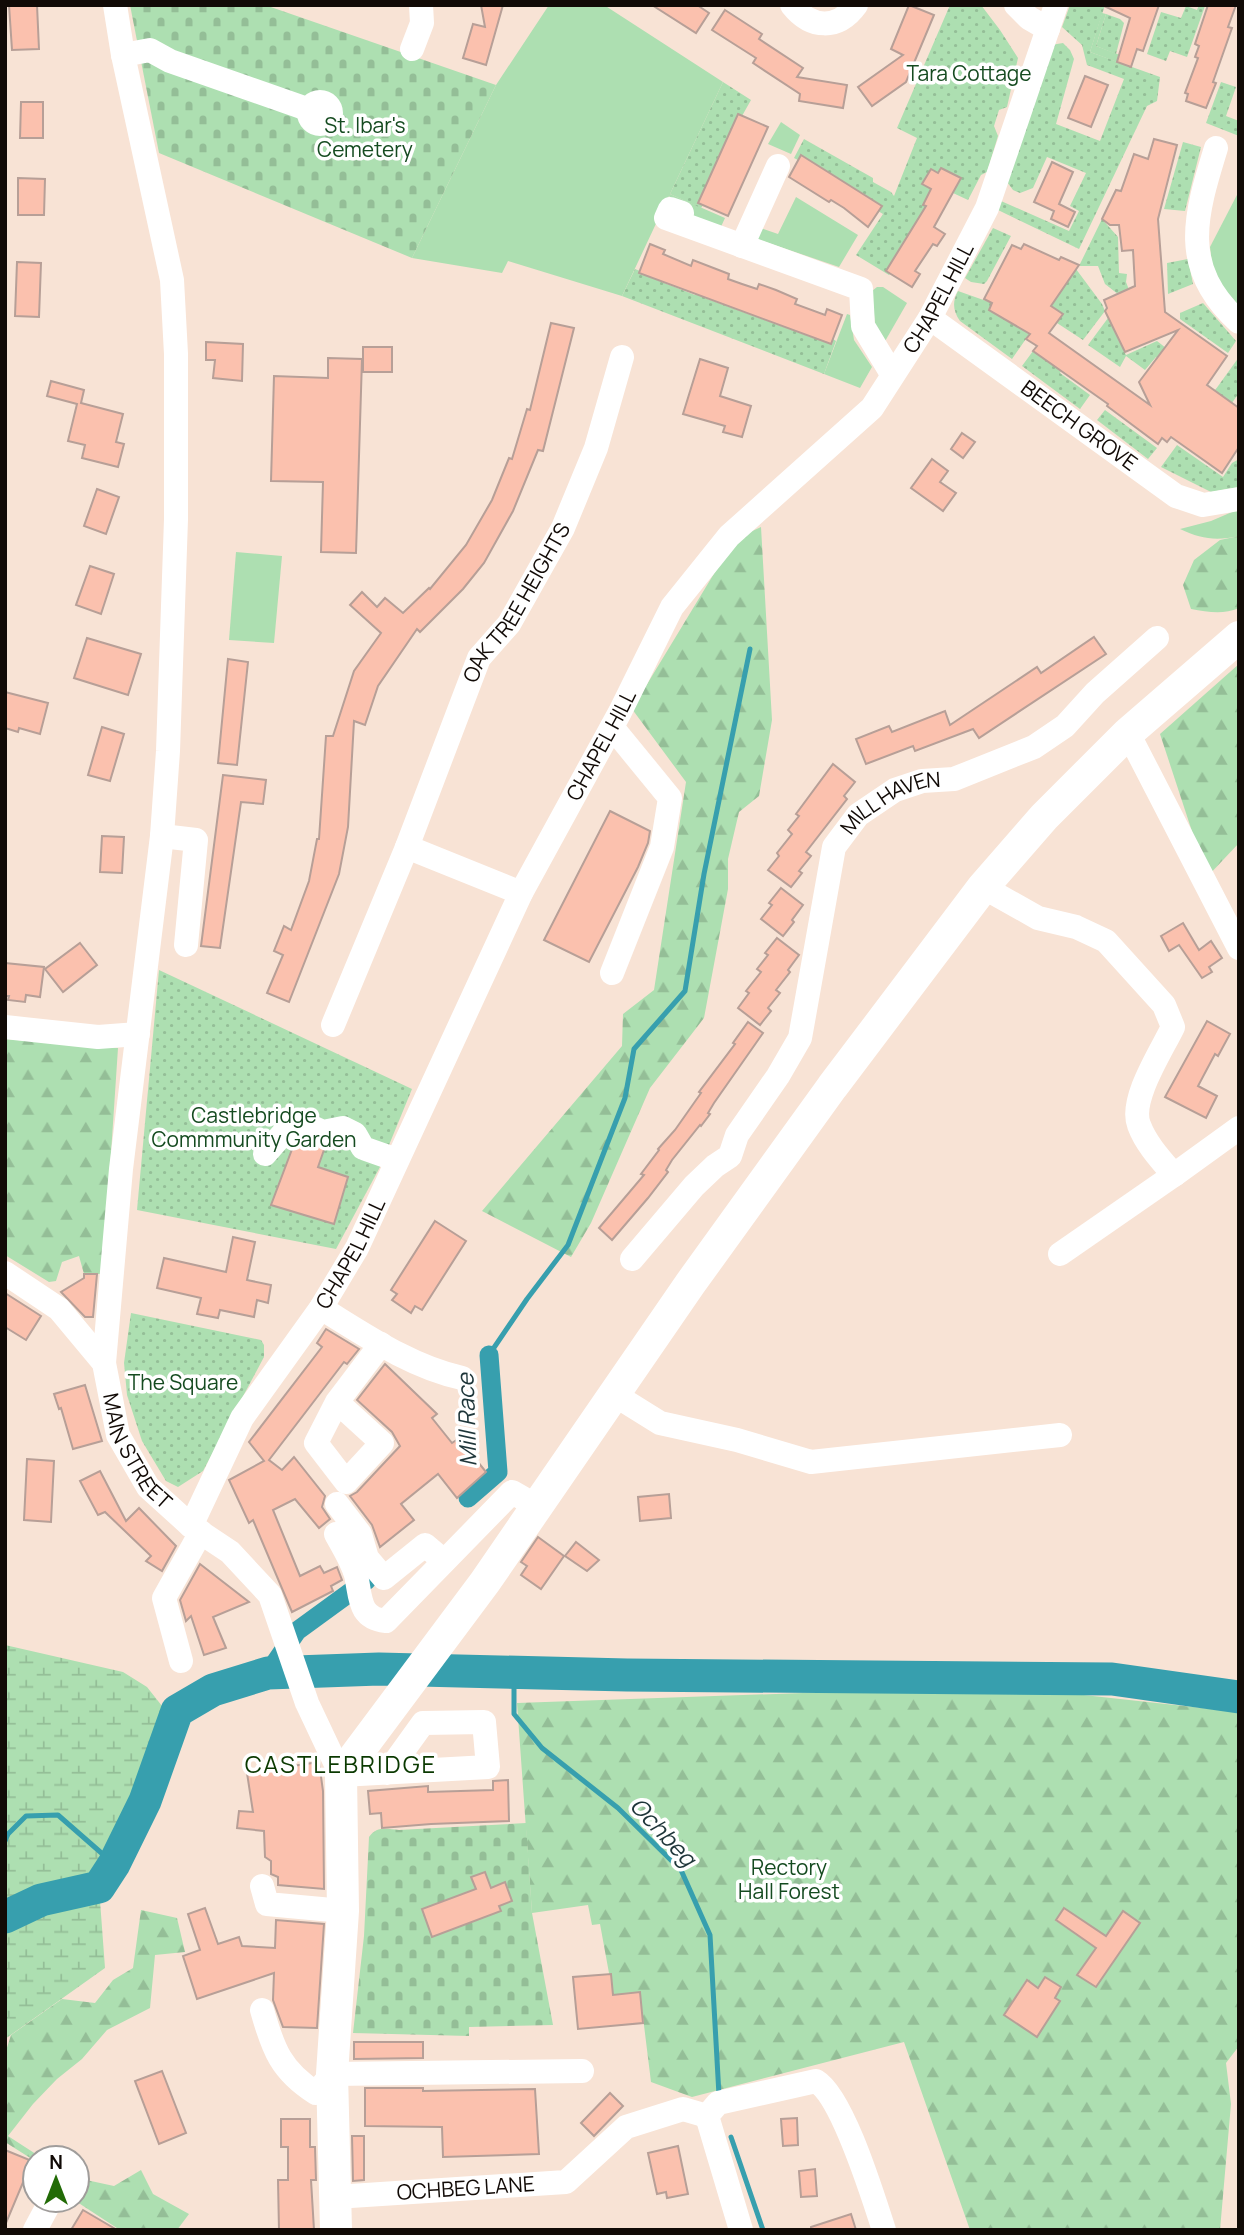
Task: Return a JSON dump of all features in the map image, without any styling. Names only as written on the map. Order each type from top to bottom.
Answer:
[{"type":"main road","points":[[336,2230],[332,2074],[343,1911],[341,1775],[435,1651],[538,1507],[690,1284],[832,1087],[984,887],[1044,817],[1128,733],[1239,637]]},
{"type":"street","points":[[104,1363],[121,1169],[162,836],[168,751],[176,519],[176,354],[172,280],[123,55],[115,5]]},
{"type":"street","points":[[412,49],[422,23],[421,5]]},
{"type":"street","points":[[792,5],[805,19],[817,23],[834,23],[845,18],[856,5]]},
{"type":"street","points":[[1016,5],[1048,29]]},
{"type":"street","name":"CHAPEL HILL","points":[[181,1661],[164,1598],[242,1418],[321,1308],[357,1248],[522,893],[612,727],[672,607],[729,536],[872,408],[930,318],[986,208],[1056,5]]},
{"type":"street","points":[[123,55],[150,50],[170,61],[310,110]]},
{"type":"street","points":[[1216,148],[1199,206],[1198,249],[1201,268],[1213,293],[1220,304],[1239,322]]},
{"type":"street","points":[[742,246],[778,166]]},
{"type":"street","points":[[679,222],[861,289],[863,326],[892,374]]},
{"type":"street","name":"BEECH GROVE","points":[[930,318],[1176,496],[1203,505],[1239,499]]},
{"type":"street","name":"OAK TREE HEIGHTS","points":[[333,1025],[407,847],[479,658],[509,624],[564,528],[596,448],[622,357]]},
{"type":"street","name":"MILL HAVEN","points":[[632,1259],[694,1185],[730,1156],[737,1135],[778,1076],[800,1038],[834,847],[858,815],[895,790],[922,781],[954,779],[1034,747],[1065,726],[1095,693],[1157,638]]},
{"type":"street","points":[[612,727],[670,798],[662,847],[612,973]]},
{"type":"street","points":[[1128,733],[1239,948]]},
{"type":"street","points":[[162,836],[196,840],[186,945]]},
{"type":"street","points":[[407,847],[522,893]]},
{"type":"street","points":[[984,887],[1038,918],[1076,927],[1106,940],[1164,1005],[1173,1027],[1137,1106],[1138,1123],[1151,1147],[1174,1175]]},
{"type":"street","points":[[5,1027],[98,1037],[138,1034]]},
{"type":"street","points":[[265,1154],[287,1129],[305,1124],[323,1132],[343,1128],[355,1134],[363,1148],[397,1160]]},
{"type":"street","points":[[1060,1254],[1239,1128]]},
{"type":"street","points":[[730,1156],[763,1185]]},
{"type":"street","name":"MAIN STREET","points":[[5,1273],[59,1309],[104,1363],[118,1435],[148,1487],[196,1529],[230,1552],[270,1595],[307,1703],[341,1775]]},
{"type":"street","points":[[321,1308],[381,1344],[438,1373],[462,1378]]},
{"type":"street","points":[[337,1402],[381,1344]]},
{"type":"street","points":[[615,1395],[660,1423],[737,1440],[811,1462],[1060,1435]]},
{"type":"street","points":[[336,1535],[357,1582],[366,1612],[373,1619],[386,1621],[512,1492],[538,1507]]},
{"type":"street","points":[[337,1504],[360,1535],[367,1558],[384,1578],[425,1545],[444,1562]]},
{"type":"street","points":[[341,1775],[387,1773]]},
{"type":"street","points":[[262,1886],[267,1904],[343,1911]]},
{"type":"street","points":[[262,2010],[273,2048],[297,2081],[316,2093],[332,2074],[582,2071]]},
{"type":"street","points":[[741,2230],[707,2116],[718,2103],[816,2081],[825,2086],[854,2146],[884,2230]]},
{"type":"street","name":"OCHBEG LANE","points":[[335,2197],[566,2182],[626,2127],[683,2109],[707,2116]]},
{"type":"street","points":[[35,2230],[44,2214]]},
{"type":"green space","name":"St. Ibar's Cemetery","points":[[130,5],[265,5],[496,85],[412,258],[159,153]]},
{"type":"green space","points":[[549,5],[604,5],[723,82],[670,194],[725,218],[719,231],[687,219],[669,196],[622,296],[508,261],[502,273],[412,258],[496,85]]},
{"type":"green space","name":"Tara Cottage","points":[[950,5],[981,5],[1018,58],[1007,107],[999,110],[994,126],[998,136],[987,172],[981,175],[968,200],[953,193],[961,178],[942,168],[938,173],[931,170],[923,184],[931,189],[923,204],[930,208],[886,270],[889,275],[856,255],[883,214],[878,211],[881,205],[801,155],[798,160],[794,158],[804,139],[873,178],[873,182],[894,196],[917,138],[897,128]]},
{"type":"green space","points":[[1070,5],[1105,5],[1090,52],[1160,77],[1157,101],[1147,106],[1079,249],[998,210],[1001,201],[1069,231],[1079,211],[1070,206],[1086,173],[1047,157],[1033,188],[1020,193],[1013,190],[1007,182],[1051,45],[1063,43],[1074,59],[1056,124],[1100,141],[1124,79],[1087,65],[1082,45],[1062,27]]},
{"type":"green space","points":[[1199,5],[1205,6],[1187,57],[1170,51],[1166,61],[1147,54],[1161,12],[1181,18],[1186,6],[1197,10]]},
{"type":"green space","points":[[1102,13],[1106,14],[1096,46],[1120,55],[1117,62],[1090,52]]},
{"type":"green space","points":[[1106,14],[1124,23],[1116,54],[1096,46]]},
{"type":"green space","points":[[723,82],[751,100],[742,116],[738,115],[698,202],[703,205],[701,208],[670,194]]},
{"type":"green space","points":[[1221,82],[1236,87],[1226,116],[1239,121],[1239,136],[1206,123]]},
{"type":"green space","points":[[781,122],[800,135],[791,154],[768,144]]},
{"type":"green space","points":[[1183,142],[1201,147],[1185,211],[1164,209]]},
{"type":"green space","points":[[1239,191],[1239,310],[1231,304],[1212,265],[1210,247]]},
{"type":"green space","points":[[796,197],[858,235],[839,267],[757,239],[758,227],[778,234]]},
{"type":"green space","points":[[1102,219],[1118,237],[1119,273],[1127,274],[1126,282],[1131,295],[1123,298],[1105,284],[1098,266],[1079,266]]},
{"type":"green space","points":[[993,228],[1011,236],[987,281],[984,284],[971,282],[965,278]]},
{"type":"green space","points":[[1188,259],[1193,284],[1168,294],[1167,263]]},
{"type":"green space","points":[[635,269],[695,295],[697,291],[705,298],[830,344],[833,339],[836,341],[824,374],[622,296]]},
{"type":"green space","points":[[1076,269],[1105,311],[1083,340],[1057,323],[1063,314],[1051,306]]},
{"type":"green space","points":[[883,287],[907,303],[884,343],[876,337],[872,291]]},
{"type":"green space","points":[[958,291],[992,303],[989,310],[1030,333],[1012,359],[960,321],[954,306]]},
{"type":"green space","points":[[1203,303],[1236,341],[1228,353],[1180,319],[1180,313]]},
{"type":"green space","points":[[847,314],[850,315],[854,340],[872,367],[860,388],[824,374]]},
{"type":"green space","points":[[1108,318],[1126,355],[1157,341],[1171,352],[1163,362],[1156,357],[1145,370],[1126,356],[1120,367],[1088,345]]},
{"type":"green space","points":[[1033,351],[1090,395],[1080,409],[1022,366]]},
{"type":"green space","points":[[1239,357],[1239,393],[1219,421],[1208,400]]},
{"type":"green space","points":[[1105,410],[1157,448],[1148,459],[1097,420]]},
{"type":"green space","points":[[1177,445],[1223,477],[1232,463],[1239,459],[1239,487],[1211,492],[1161,467]]},
{"type":"green space","points":[[1239,509],[1239,536],[1209,538],[1180,529],[1211,521]]},
{"type":"green space","points":[[761,527],[772,720],[759,796],[739,812],[728,859],[728,889],[704,1018],[650,1088],[591,1223],[571,1257],[482,1211],[622,1046],[623,1014],[654,990],[686,782],[632,709],[735,539]]},
{"type":"green space","points":[[1239,536],[1239,608],[1221,612],[1191,609],[1183,585],[1194,560],[1220,540]]},
{"type":"green space","points":[[236,552],[282,556],[274,643],[229,640]]},
{"type":"green space","points":[[1239,664],[1239,843],[1207,877],[1160,734]]},
{"type":"green space","name":"Castlebridge Commmunity Garden","points":[[159,970],[412,1089],[380,1167],[336,1249],[137,1210]]},
{"type":"green space","points":[[5,1039],[118,1048],[103,1274],[84,1274],[79,1256],[62,1262],[56,1281],[49,1282],[5,1255]]},
{"type":"green space","name":"The Square","points":[[131,1313],[261,1340],[264,1345],[264,1357],[203,1471],[178,1487],[166,1481],[142,1441],[127,1395],[124,1363]]},
{"type":"green space","points":[[5,1645],[123,1672],[147,1687],[162,1706],[177,1711],[114,1864],[99,1887],[105,1968],[5,2039]]},
{"type":"green space","name":"Rectory Hall Forest","points":[[1047,1691],[1239,1712],[1239,2046],[1226,2063],[1231,2104],[1220,2230],[970,2230],[904,2042],[692,2097],[651,2082],[640,1993],[613,1995],[600,1924],[592,1925],[588,1905],[532,1913],[517,1703],[803,1693]],"holes":[[[1064,1909],[1106,1936],[1123,1912],[1140,1923],[1096,1987],[1078,1975],[1096,1948],[1056,1921]],[[1045,1977],[1061,1987],[1055,1998],[1060,2002],[1037,2036],[1004,2015],[1026,1980],[1038,1987]]]},
{"type":"green space","points":[[526,1823],[532,1913],[553,2025],[469,2027],[469,2036],[353,2033],[364,1936],[369,1837],[382,1829]]},
{"type":"green space","points":[[141,1910],[177,1918],[185,1952],[155,1955],[150,2008],[107,2030],[82,2059],[57,2079],[33,2104],[8,2136],[21,2144],[21,2152],[5,2142],[5,2054],[11,2035],[62,1999],[95,2003],[113,1980],[133,1968]]},
{"type":"green space","points":[[141,2170],[153,2194],[189,2214],[177,2230],[120,2230],[91,2211],[91,2181],[114,2186]]},
{"type":"building","points":[[9,5],[37,5],[39,49],[12,50]]},
{"type":"building","points":[[481,5],[503,5],[486,65],[463,58],[473,24],[485,27]]},
{"type":"building","points":[[652,5],[697,5],[709,13],[696,33]]},
{"type":"building","points":[[909,5],[934,15],[906,82],[872,106],[858,87],[903,55],[891,49]]},
{"type":"building","points":[[1102,5],[1159,5],[1143,51],[1137,49],[1131,67],[1117,62],[1130,18]]},
{"type":"building","points":[[1208,5],[1236,5],[1228,27],[1232,28],[1213,82],[1216,83],[1206,108],[1186,101],[1188,94],[1185,93],[1198,58],[1195,57],[1199,46],[1195,44]]},
{"type":"building","points":[[725,10],[762,34],[759,39],[803,68],[797,77],[847,85],[843,108],[799,101],[800,94],[753,63],[756,58],[712,30]]},
{"type":"building","points":[[1085,76],[1108,85],[1091,127],[1068,118]]},
{"type":"building","points":[[21,102],[43,102],[43,138],[20,138]]},
{"type":"building","points":[[738,114],[768,127],[728,216],[698,203]]},
{"type":"building","points":[[1154,139],[1177,145],[1158,219],[1165,312],[1227,356],[1207,385],[1239,408],[1239,447],[1222,473],[1171,437],[1167,442],[1162,438],[1158,444],[1107,406],[1108,404],[1033,351],[1037,346],[1026,339],[1030,334],[989,310],[992,303],[984,299],[1012,245],[1021,249],[1024,244],[1059,260],[1061,257],[1079,265],[1051,306],[1063,314],[1049,333],[1150,405],[1139,382],[1178,330],[1125,352],[1105,311],[1107,308],[1104,300],[1135,286],[1133,250],[1122,251],[1119,225],[1110,225],[1102,219],[1116,190],[1121,191],[1134,154],[1148,159]]},
{"type":"building","points":[[801,155],[882,206],[868,227],[844,208],[831,200],[829,202],[789,177]]},
{"type":"building","points":[[1052,162],[1073,172],[1059,204],[1075,212],[1068,227],[1051,219],[1054,211],[1034,202]]},
{"type":"building","points":[[941,168],[961,178],[934,227],[945,234],[937,246],[933,244],[915,271],[920,274],[912,287],[886,271],[926,206],[923,205],[931,189],[922,184],[931,169],[938,173]]},
{"type":"building","points":[[18,178],[45,179],[44,215],[18,215]]},
{"type":"building","points":[[650,244],[665,250],[663,254],[691,266],[693,260],[729,274],[728,279],[757,289],[759,284],[797,299],[795,304],[825,315],[827,309],[842,315],[831,344],[639,273]]},
{"type":"building","points":[[17,262],[41,263],[39,317],[15,316]]},
{"type":"building","points":[[551,323],[574,328],[543,451],[538,450],[513,511],[484,563],[463,589],[420,632],[417,629],[378,686],[365,725],[354,721],[348,827],[339,874],[289,1002],[267,993],[283,955],[274,951],[284,926],[291,930],[309,881],[319,839],[326,736],[333,736],[354,671],[381,633],[350,605],[362,592],[377,607],[385,598],[403,613],[430,589],[466,545],[492,500],[509,458],[512,459],[527,409],[530,410]]},
{"type":"building","points":[[206,342],[243,344],[242,381],[213,378],[215,360],[206,360]]},
{"type":"building","points":[[363,347],[392,347],[392,372],[363,372]]},
{"type":"building","points":[[328,358],[362,359],[356,553],[321,552],[323,482],[271,481],[274,376],[328,378]]},
{"type":"building","points":[[700,359],[728,368],[720,396],[751,406],[742,437],[723,432],[725,426],[683,414]]},
{"type":"building","points":[[51,381],[84,390],[81,403],[123,414],[116,442],[124,444],[118,467],[82,458],[85,445],[68,441],[77,404],[47,396]]},
{"type":"building","points":[[962,433],[975,442],[963,458],[951,449]]},
{"type":"building","points":[[932,459],[948,471],[940,482],[956,493],[943,511],[911,488]]},
{"type":"building","points":[[97,489],[119,497],[106,534],[84,526]]},
{"type":"building","points":[[90,566],[114,574],[101,614],[76,605]]},
{"type":"building","points":[[1094,637],[1106,654],[979,738],[973,729],[915,751],[913,746],[866,764],[856,739],[889,726],[892,732],[945,711],[950,725],[1037,667],[1041,673]]},
{"type":"building","points":[[87,638],[141,654],[128,695],[74,678]]},
{"type":"building","points":[[228,659],[248,662],[237,765],[218,763]]},
{"type":"building","points":[[5,692],[48,703],[40,734],[19,728],[18,732],[5,728]]},
{"type":"building","points":[[102,727],[124,734],[110,781],[88,775]]},
{"type":"building","points":[[833,764],[855,782],[844,796],[847,799],[806,852],[811,856],[791,887],[768,870],[792,834],[788,830],[799,816],[796,814]]},
{"type":"building","points":[[223,775],[266,780],[263,804],[241,802],[220,948],[201,946]]},
{"type":"building","points":[[610,811],[650,831],[638,867],[589,962],[544,940]]},
{"type":"building","points":[[102,836],[124,837],[122,873],[100,872]]},
{"type":"building","points":[[781,888],[803,905],[783,936],[761,919]]},
{"type":"building","points":[[1183,923],[1199,950],[1211,941],[1222,958],[1209,967],[1212,972],[1202,978],[1179,945],[1169,951],[1161,936]]},
{"type":"building","points":[[777,938],[799,955],[776,990],[780,993],[768,1008],[771,1011],[760,1025],[738,1008],[749,993],[746,991],[761,972],[757,969],[768,955],[765,953]]},
{"type":"building","points":[[80,943],[97,965],[63,992],[45,969]]},
{"type":"building","points":[[5,963],[44,967],[40,997],[26,995],[25,1002],[8,1000],[9,996],[5,996]]},
{"type":"building","points":[[1207,1021],[1230,1034],[1218,1056],[1215,1054],[1198,1086],[1217,1096],[1206,1118],[1165,1097]]},
{"type":"building","points":[[748,1022],[763,1033],[714,1103],[708,1113],[710,1114],[672,1160],[666,1170],[668,1172],[612,1240],[599,1228],[644,1175],[641,1174],[675,1130]]},
{"type":"building","points":[[304,1140],[325,1147],[318,1167],[348,1177],[334,1224],[271,1205],[294,1144]]},
{"type":"building","points":[[435,1221],[466,1241],[422,1310],[415,1306],[411,1313],[392,1300],[397,1294],[391,1290]]},
{"type":"building","points":[[233,1237],[255,1242],[247,1280],[271,1285],[268,1303],[257,1300],[254,1317],[220,1310],[218,1318],[197,1314],[201,1298],[157,1288],[164,1258],[226,1272]]},
{"type":"building","points":[[84,1274],[97,1274],[93,1317],[85,1317],[61,1292],[84,1278]]},
{"type":"building","points":[[5,1293],[41,1316],[26,1340],[5,1327]]},
{"type":"building","points":[[326,1329],[359,1349],[347,1364],[344,1362],[269,1460],[282,1470],[294,1457],[325,1496],[322,1507],[330,1519],[319,1528],[295,1499],[273,1510],[300,1576],[320,1566],[324,1573],[337,1567],[342,1580],[331,1586],[333,1591],[292,1612],[253,1520],[249,1523],[229,1480],[264,1461],[249,1442],[322,1347],[317,1343]]},
{"type":"building","points":[[385,1364],[437,1414],[432,1418],[452,1443],[464,1435],[474,1447],[469,1451],[486,1472],[457,1498],[438,1474],[401,1504],[414,1520],[380,1547],[372,1525],[350,1496],[357,1492],[400,1446],[392,1432],[357,1400]]},
{"type":"building","points":[[85,1385],[102,1441],[73,1449],[54,1394]]},
{"type":"building","points":[[27,1459],[54,1461],[51,1522],[24,1520]]},
{"type":"building","points":[[100,1471],[126,1521],[139,1508],[176,1546],[162,1571],[146,1561],[151,1556],[105,1512],[98,1515],[80,1481]]},
{"type":"building","points":[[669,1494],[671,1518],[640,1521],[638,1497]]},
{"type":"building","points":[[538,1537],[564,1556],[541,1589],[521,1575],[527,1566],[521,1562]]},
{"type":"building","points":[[576,1542],[599,1560],[587,1571],[565,1556]]},
{"type":"building","points":[[200,1564],[249,1602],[213,1617],[226,1648],[204,1655],[191,1616],[186,1621],[180,1600]]},
{"type":"building","points":[[319,1762],[323,1791],[324,1889],[278,1885],[278,1877],[271,1874],[271,1861],[265,1857],[264,1831],[237,1828],[239,1811],[253,1812],[247,1773]]},
{"type":"building","points":[[508,1780],[509,1821],[382,1828],[381,1813],[370,1814],[368,1791],[428,1786],[428,1792],[493,1790],[493,1781]]},
{"type":"building","points":[[485,1872],[491,1888],[505,1882],[512,1901],[499,1906],[501,1911],[432,1937],[422,1909],[476,1889],[471,1877]]},
{"type":"building","points":[[205,1908],[218,1944],[239,1937],[242,1946],[275,1948],[276,1920],[324,1924],[317,2028],[283,2027],[273,2000],[274,1973],[197,1999],[183,1956],[200,1950],[188,1914]]},
{"type":"building","points":[[1064,1908],[1106,1936],[1123,1911],[1140,1923],[1096,1987],[1077,1975],[1096,1948],[1056,1920]]},
{"type":"building","points":[[611,1974],[613,1995],[640,1992],[643,2023],[578,2029],[573,1977]]},
{"type":"building","points":[[1045,1977],[1061,1987],[1055,1998],[1060,2001],[1037,2037],[1004,2015],[1027,1980],[1038,1988]]},
{"type":"building","points":[[354,2042],[423,2042],[423,2058],[354,2059]]},
{"type":"building","points":[[162,2071],[186,2133],[159,2144],[135,2081]]},
{"type":"building","points":[[365,2088],[423,2088],[423,2091],[535,2089],[539,2154],[443,2157],[442,2127],[365,2126]]},
{"type":"building","points":[[610,2093],[623,2106],[594,2136],[581,2123]]},
{"type":"building","points":[[797,2118],[798,2145],[783,2146],[781,2119]]},
{"type":"building","points":[[281,2119],[310,2119],[310,2147],[315,2147],[316,2180],[311,2180],[314,2230],[279,2230],[278,2180],[288,2180],[288,2147],[281,2147]]},
{"type":"building","points":[[352,2136],[364,2136],[364,2180],[353,2181]]},
{"type":"building","points":[[678,2146],[688,2194],[667,2198],[666,2192],[657,2194],[648,2153]]},
{"type":"building","points":[[5,2150],[21,2157],[21,2187],[5,2223]]},
{"type":"building","points":[[815,2169],[817,2196],[801,2197],[799,2171]]},
{"type":"building","points":[[81,2214],[90,2214],[117,2230],[71,2230]]},
{"type":"building","points":[[851,2214],[856,2230],[811,2230],[811,2227]]},
{"type":"waterway","points":[[489,1355],[568,1245],[625,1098],[634,1049],[685,991],[704,874],[750,649]]},
{"type":"waterway","name":"Mill Race","points":[[468,1498],[498,1472],[489,1355]]},
{"type":"waterway","points":[[268,1673],[297,1631],[367,1580]]},
{"type":"waterway","points":[[5,1917],[41,1900],[99,1887],[114,1864],[145,1801],[177,1711],[213,1690],[268,1673],[379,1669],[627,1675],[1112,1679],[1239,1697]]},
{"type":"waterway","name":"Ochbeg","points":[[514,1671],[514,1714],[542,1748],[618,1808],[681,1870],[710,1935],[719,2095]]},
{"type":"waterway","points":[[5,1841],[8,1834],[26,1816],[58,1815],[114,1864]]},
{"type":"waterway","name":"Ochbeg","points":[[731,2137],[763,2230]]},
{"type":"district","name":"CASTLEBRIDGE","points":[[341,1765]]}]
